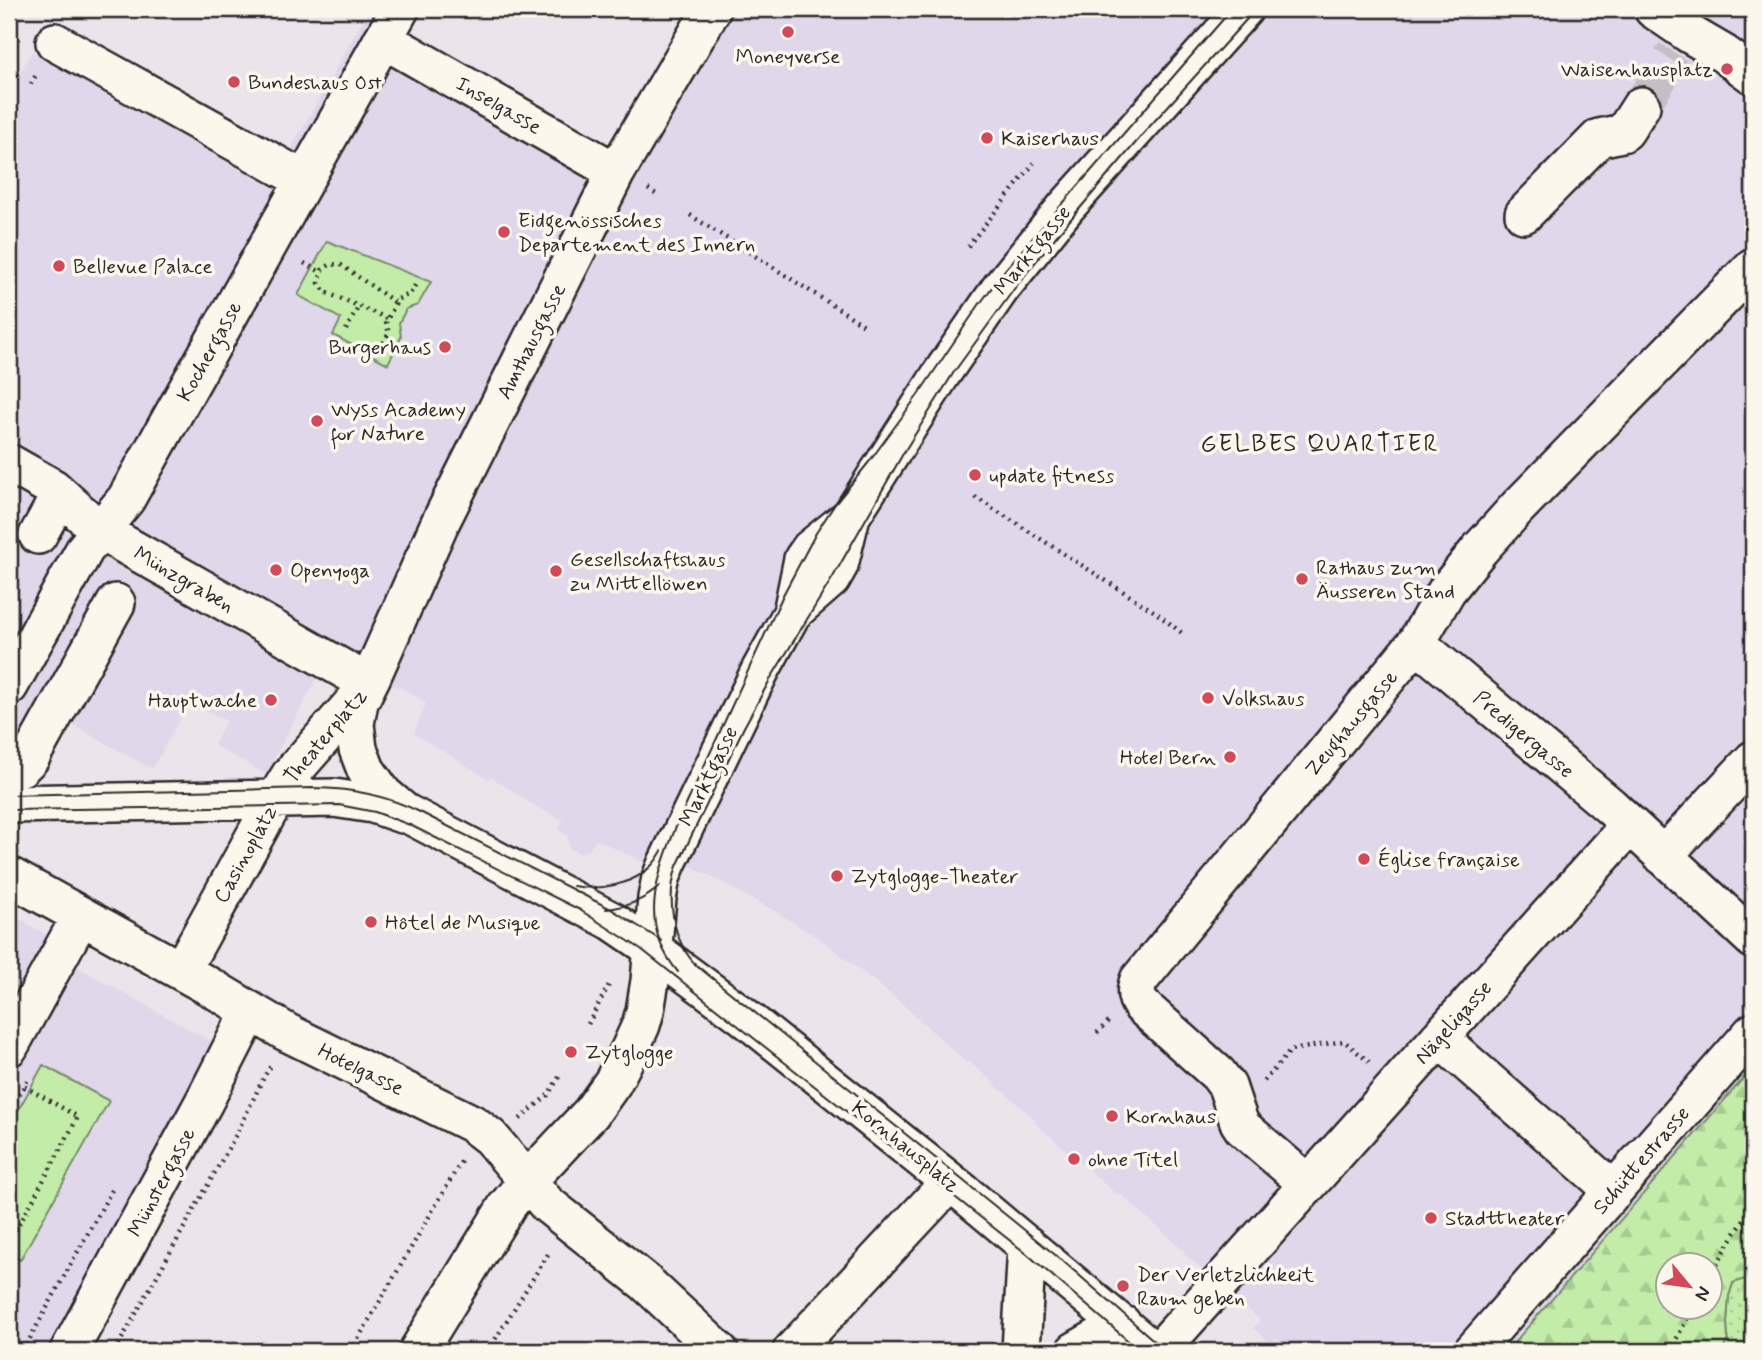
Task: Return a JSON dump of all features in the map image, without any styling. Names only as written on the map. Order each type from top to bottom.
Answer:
[{"type":"street","name":"Amthausgasse","points":[[368,683],[439,524],[632,180],[712,9]]},
{"type":"street","name":"Marktgasse","points":[[418,1351],[507,1206],[591,1113],[613,1082],[641,1025],[650,981],[658,888],[667,863],[760,671],[792,613],[831,579],[839,565],[852,516],[940,376],[1000,289],[1066,207],[1244,9]]},
{"type":"street","points":[[1653,9],[1682,43],[1724,54],[1753,75]]},
{"type":"street","name":"Inselgasse","points":[[391,24],[632,180]]},
{"type":"street","name":"Kochergasse","points":[[9,686],[75,566],[99,530],[126,499],[391,24]]},
{"type":"street","points":[[55,41],[304,180]]},
{"type":"street","points":[[1524,214],[1600,138],[1625,131],[1641,106]]},
{"type":"street","name":"Zeughausgasse","points":[[1308,1184],[1243,1128],[1227,1086],[1218,1074],[1123,988],[1143,974],[1416,643],[1447,590],[1480,549],[1753,267]]},
{"type":"street","name":"Münzgraben","points":[[9,463],[61,495],[99,530],[368,683]]},
{"type":"street","points":[[38,535],[61,495]]},
{"type":"street","points":[[9,769],[21,767],[30,758],[116,603]]},
{"type":"street","name":"Predigergasse","points":[[1416,643],[1630,825]]},
{"type":"street","name":"Theaterplatz","points":[[276,798],[291,774],[356,702],[368,683]]},
{"type":"street","name":"Theaterplatz","points":[[368,683],[359,702],[355,724],[360,756],[366,770],[383,794],[419,821],[612,921],[653,949]]},
{"type":"street","points":[[1663,856],[1753,760]]},
{"type":"street","name":"Theaterplatz","points":[[276,798],[346,799],[373,804],[419,821]]},
{"type":"street","name":"Casinoplatz","points":[[9,804],[276,798]]},
{"type":"street","name":"Casinoplatz","points":[[181,971],[276,798]]},
{"type":"street","points":[[1630,825],[1753,939]]},
{"type":"street","name":"Nägeligasse","points":[[1159,1351],[1630,825]]},
{"type":"street","points":[[9,876],[181,971]]},
{"type":"street","points":[[21,1058],[81,916]]},
{"type":"street","name":"Kornhausplatz","points":[[653,949],[742,1014],[1153,1351]]},
{"type":"street","name":"Hotelgasse","points":[[181,971],[286,1032],[473,1124],[490,1137],[547,1204],[645,1282],[719,1351]]},
{"type":"street","name":"Münstergasse","points":[[69,1351],[250,1012]]},
{"type":"street","name":"Schüttestrasse","points":[[1473,1351],[1753,1032]]},
{"type":"street","points":[[1439,1038],[1614,1191]]},
{"type":"street","points":[[792,1351],[950,1182]]},
{"type":"street","points":[[1021,1351],[1027,1245]]},
{"type":"street","points":[[1075,1351],[1122,1324]]},
{"type":"path","points":[[968,246],[1034,163]]},
{"type":"path","points":[[632,180],[659,196]]},
{"type":"path","points":[[690,215],[864,326]]},
{"type":"path","points":[[304,263],[321,272]]},
{"type":"path","points":[[387,318],[324,291],[319,281],[321,272],[331,264],[341,265],[396,303]]},
{"type":"path","points":[[380,349],[389,333],[387,318],[399,298],[410,294],[417,282]]},
{"type":"path","points":[[346,330],[359,306]]},
{"type":"path","points":[[975,497],[1155,612],[1182,633]]},
{"type":"path","points":[[588,1024],[613,979]]},
{"type":"path","points":[[1291,1050],[1344,1041],[1396,1086]]},
{"type":"path","points":[[9,1114],[24,1086],[21,1058]]},
{"type":"path","points":[[115,1351],[237,1133],[264,1077]]},
{"type":"path","points":[[9,1225],[17,1229],[78,1117],[24,1086]]},
{"type":"path","points":[[351,1351],[457,1169]]},
{"type":"path","points":[[23,1351],[116,1183]]},
{"type":"path","points":[[1724,1252],[1753,1208]]},
{"type":"path","points":[[488,1351],[555,1243]]},
{"type":"path","points":[[1670,1351],[1685,1322]]},
{"type":"shaded area","points":[[695,9],[1753,9],[1753,1066],[1505,1351],[1288,1351],[1276,1338],[1271,1343],[1253,1328],[1260,1320],[1192,1261],[1185,1251],[1118,1192],[1116,1194],[898,1000],[823,941],[775,911],[691,866],[642,862],[596,839],[589,850],[579,853],[569,847],[567,835],[558,830],[563,820],[414,734],[426,703],[403,689],[342,664],[316,680],[266,774],[214,745],[226,721],[190,701],[152,769],[60,718],[9,754],[9,71],[19,76],[32,52],[270,186],[367,13],[603,143],[609,143],[617,140]]},
{"type":"shaded area","points":[[9,913],[47,935],[9,1003]]},
{"type":"shaded area","points":[[72,964],[214,1043],[44,1351],[14,1351],[9,1348],[9,1253],[21,1259],[109,1101],[43,1065],[9,1127],[9,1079]]},
{"type":"green space","points":[[327,241],[431,282],[418,305],[406,309],[399,323],[401,337],[388,364],[333,335],[341,319],[298,295]]},
{"type":"green space","points":[[43,1065],[109,1101],[20,1260],[9,1253],[9,1127]]},
{"type":"green space","points":[[1753,1067],[1753,1276],[1733,1283],[1729,1296],[1728,1340],[1722,1351],[1507,1351]]},
{"type":"green space","points":[[1753,1276],[1753,1351],[1722,1351],[1728,1340],[1729,1296],[1733,1283]]},
{"type":"tunnel","points":[[1641,106],[1675,53]]},
{"type":"tram line","points":[[678,972],[658,937],[654,919],[654,902],[662,866],[675,829],[783,595],[816,533],[918,395],[1004,271],[1232,9]]},
{"type":"tram line","points":[[1166,1351],[1064,1262],[696,965],[681,943],[677,931],[673,918],[672,891],[677,866],[744,727],[904,452],[954,372],[1058,234],[1150,126],[1256,9]]},
{"type":"tram line","points":[[9,795],[313,788],[369,794],[422,813],[611,909],[662,941]]},
{"type":"tram line","points":[[9,810],[339,805],[375,812],[410,825],[580,910],[641,949],[1027,1254],[1140,1351]]},
{"type":"tram line","points":[[573,886],[594,888],[626,882],[645,872],[662,851]]},
{"type":"tram line","points":[[606,909],[635,902],[660,886]]},
{"type":"place","name":"Moneyverse","points":[[788,32]]},
{"type":"place","name":"Waisenhausplatz","points":[[1727,69]]},
{"type":"place","name":"Bundeshaus Ost","points":[[234,82]]},
{"type":"place","name":"Kaiserhaus","points":[[987,138]]},
{"type":"place","name":"Eidgenössisches Departement des Innern","points":[[504,232]]},
{"type":"place","name":"Bellevue Palace","points":[[59,266]]},
{"type":"place","name":"Burgerhaus","points":[[445,347]]},
{"type":"place","name":"Wyss Academy for Nature","points":[[317,421]]},
{"type":"place","name":"update fitness","points":[[975,475]]},
{"type":"place","name":"Openyoga","points":[[276,570]]},
{"type":"place","name":"Gesellschaftshaus zu Mittellöwen","points":[[556,571]]},
{"type":"place","name":"Rathaus zum Äusseren Stand","points":[[1302,579]]},
{"type":"place","name":"Volkshaus","points":[[1208,698]]},
{"type":"place","name":"Hauptwache","points":[[271,700]]},
{"type":"place","name":"Hotel Bern","points":[[1230,757]]},
{"type":"place","name":"Église française","points":[[1364,859]]},
{"type":"place","name":"Zytglogge-Theater","points":[[837,876]]},
{"type":"place","name":"Hôtel de Musique","points":[[371,922]]},
{"type":"place","name":"Zytglogge","points":[[571,1052]]},
{"type":"place","name":"Kornhaus","points":[[1112,1116]]},
{"type":"place","name":"ohne Titel","points":[[1074,1159]]},
{"type":"place","name":"Stadttheater","points":[[1431,1218]]},
{"type":"place","name":"Der Verletzlichkeit Raum geben","points":[[1123,1286]]},
{"type":"district","name":"GELBES QUARTIER","points":[[1320,443]]}]
